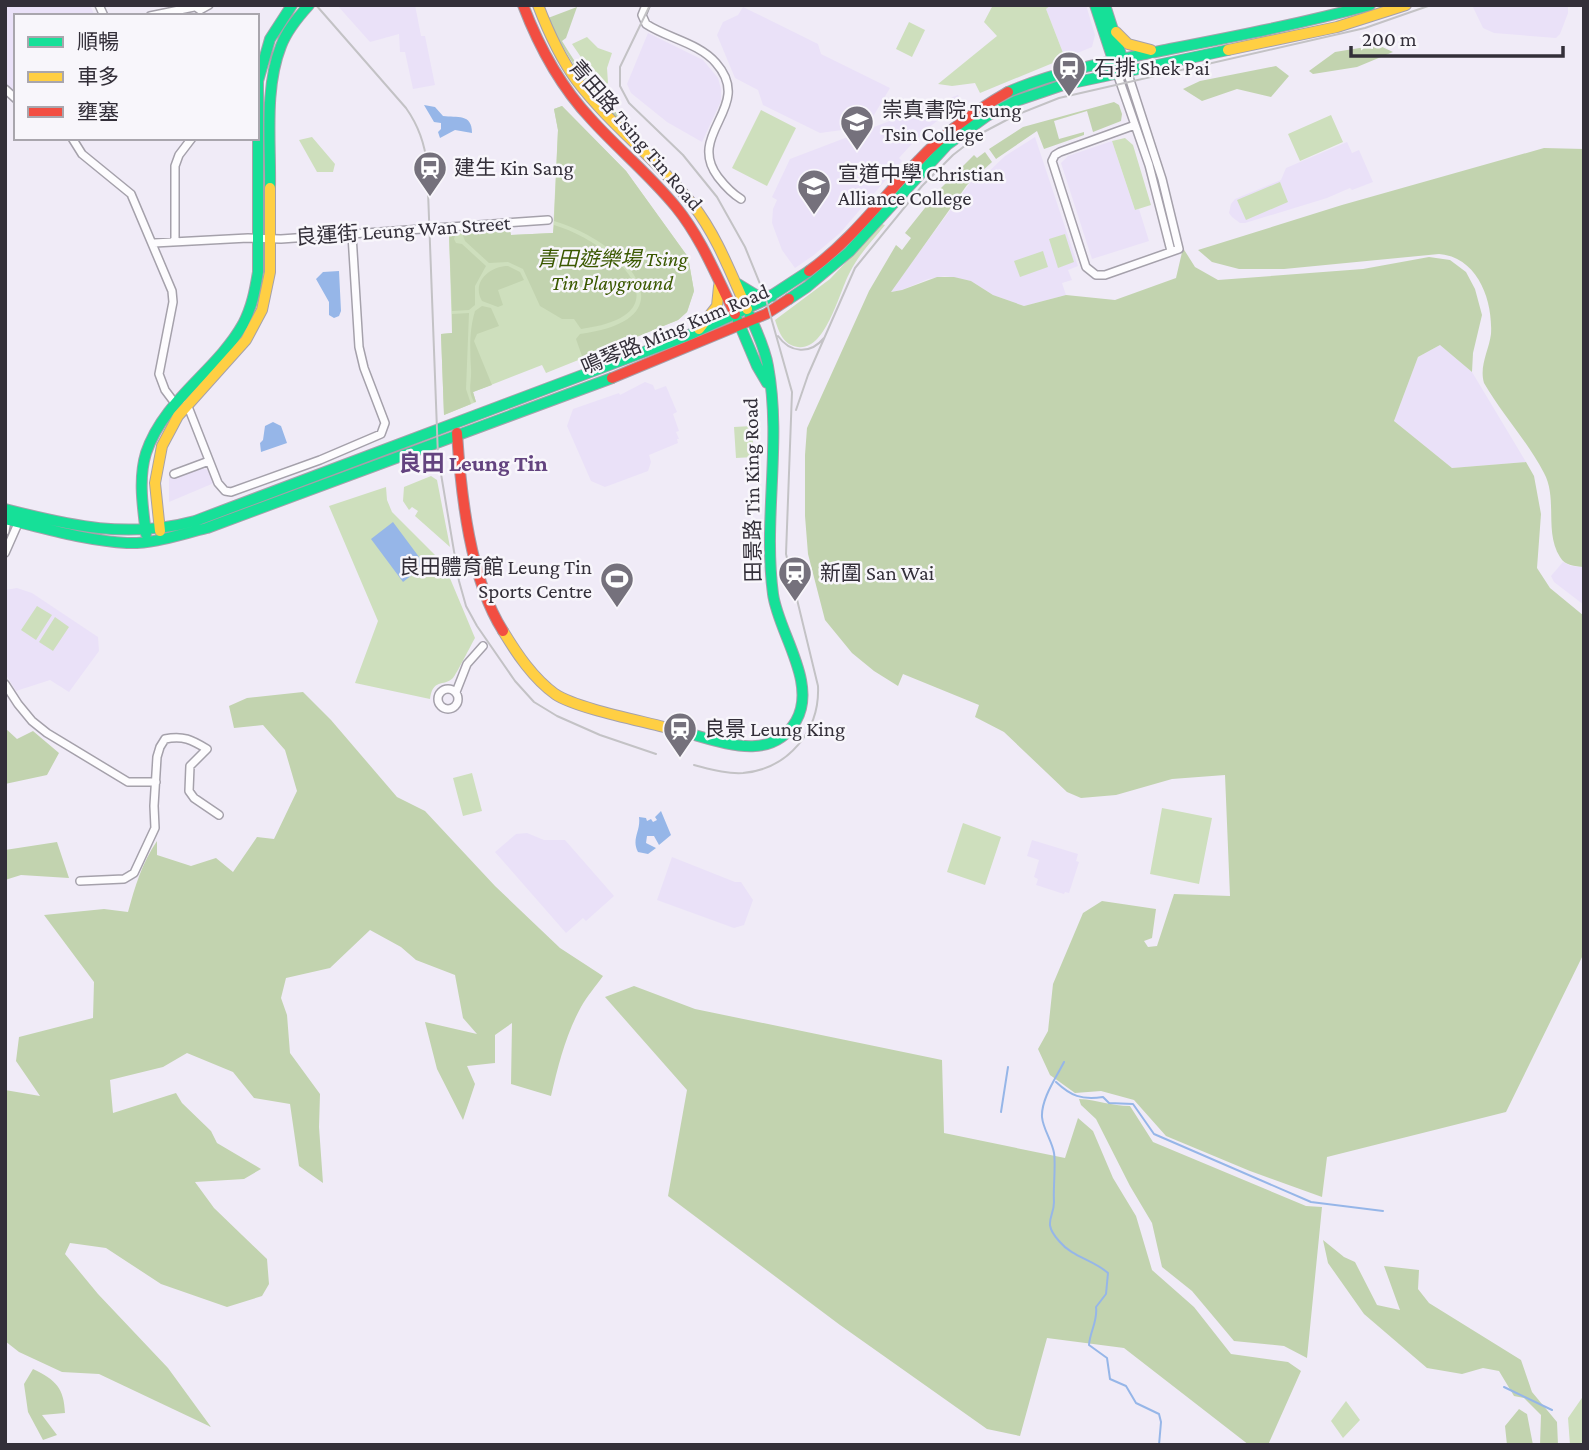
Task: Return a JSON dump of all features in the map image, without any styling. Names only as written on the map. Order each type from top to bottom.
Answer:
[{"type":"main road","points":[[259,78],[270,39],[292,5]]},
{"type":"main road","points":[[162,539],[155,482],[157,461],[170,425],[240,347],[258,322],[265,303],[269,282],[270,96],[273,69],[287,33],[309,5]]},
{"type":"main road","name":"青田路 Tsing Tin Road","points":[[523,5],[544,54],[568,92],[676,208],[694,232],[741,326]]},
{"type":"main road","name":"青田路 Tsing Tin Road","points":[[538,5],[556,47],[574,77],[692,205],[714,238],[752,321]]},
{"type":"main road","points":[[1095,5],[1122,72]]},
{"type":"main road","points":[[1105,5],[1118,60]]},
{"type":"main road","name":"鳴琴路 Ming Kum Road","points":[[20,518],[116,530],[145,530],[205,518],[699,329],[772,296],[808,272],[842,244],[928,149],[967,116],[996,98],[1027,84],[1118,60],[1370,5]]},
{"type":"main road","name":"鳴琴路 Ming Kum Road","points":[[20,518],[105,540],[127,543],[162,539],[207,528],[457,436],[741,326],[792,298],[835,265],[868,233],[936,157],[973,125],[1001,108],[1031,95],[1122,72],[1337,27],[1406,5]]},
{"type":"main road","points":[[1112,27],[1128,44],[1159,51]]},
{"type":"main road","points":[[146,542],[143,484],[146,455],[156,428],[174,402],[233,341],[249,316],[257,289],[258,140]]},
{"type":"main road","points":[[735,283],[751,293],[772,296]]},
{"type":"main road","points":[[699,329],[717,306],[719,284]]},
{"type":"main road","name":"田景路 Tin King Road","points":[[691,734],[742,748],[757,748],[788,732],[802,710],[801,680],[777,615],[772,586],[775,435],[768,362],[752,321]]},
{"type":"main road","name":"田景路 Tin King Road","points":[[741,326],[757,366],[770,387]]},
{"type":"main road","points":[[457,422],[461,490],[481,587],[491,612],[526,665],[543,685],[564,699],[664,727]]},
{"type":"main road","points":[[6,514],[20,518]]},
{"type":"street","points":[[159,14],[193,6],[203,10],[209,5]]},
{"type":"street","points":[[646,5],[643,19],[649,26],[707,54],[721,69],[727,82],[727,102],[709,144],[707,158],[726,188],[741,199]]},
{"type":"street","points":[[1122,72],[1135,125],[1175,250]]},
{"type":"street","points":[[1122,72],[1159,171],[1175,250]]},
{"type":"street","points":[[1135,125],[1058,153],[1053,158],[1053,167],[1086,267],[1092,274],[1100,276],[1175,250]]},
{"type":"street","points":[[73,140],[82,154],[127,190],[134,199],[173,294],[159,374],[165,390],[174,402]]},
{"type":"street","points":[[175,242],[175,166],[179,155],[190,140]]},
{"type":"street","name":"良運街 Leung Wan Street","points":[[153,243],[352,235],[548,220]]},
{"type":"street","points":[[187,403],[220,487],[231,492],[320,460],[381,434],[385,423],[359,347],[352,235]]},
{"type":"street","points":[[174,474],[209,461]]},
{"type":"street","points":[[5,531],[6,514]]},
{"type":"street","points":[[5,553],[20,518]]},
{"type":"street","points":[[456,692],[467,664],[483,646]]},
{"type":"street","points":[[5,684],[18,704],[47,733],[128,782],[156,782]]},
{"type":"street","points":[[80,881],[124,879],[134,873],[155,828],[157,757],[165,739],[181,737],[195,741],[207,750],[190,766],[189,791],[194,798],[219,815]]},
{"type":"shaded area","points":[[5,5],[90,5],[94,14],[14,14],[14,90],[5,83]]},
{"type":"shaded area","points":[[337,5],[415,5],[421,36],[425,36],[435,85],[413,89],[405,52],[400,52],[399,34],[370,42]]},
{"type":"shaded area","points":[[1051,5],[1086,5],[1095,35],[1092,47],[1065,58],[1046,9]]},
{"type":"shaded area","points":[[1472,5],[1568,5],[1568,13],[1556,38],[1494,33],[1483,28]]},
{"type":"shaded area","points":[[743,7],[818,44],[821,54],[890,88],[871,120],[857,128],[820,133],[763,105],[758,90],[735,78],[717,35],[723,22],[738,15]]},
{"type":"shaded area","points":[[648,33],[703,60],[718,78],[721,101],[702,142],[667,122],[631,93],[627,84]]},
{"type":"shaded area","points":[[958,95],[962,102],[928,128],[908,148],[899,158],[902,161],[840,233],[795,268],[782,250],[772,223],[777,200],[772,197],[790,159]]},
{"type":"shaded area","points":[[1035,137],[1078,266],[1068,270],[1072,280],[1062,283],[1066,295],[1024,306],[993,295],[971,281],[945,276],[890,292],[976,175],[981,179],[1005,156]]},
{"type":"shaded area","points":[[1112,141],[1135,210],[1139,209],[1149,241],[1092,259],[1061,163],[1068,156]]},
{"type":"shaded area","points":[[1347,142],[1352,153],[1359,150],[1373,182],[1245,223],[1240,223],[1229,213],[1235,199],[1281,180],[1286,168]]},
{"type":"shaded area","points":[[1440,345],[1472,372],[1526,462],[1452,468],[1394,421],[1418,357]]},
{"type":"shaded area","points":[[645,382],[653,385],[655,390],[666,386],[677,412],[673,414],[679,431],[676,432],[678,443],[649,455],[651,462],[648,471],[605,487],[591,481],[567,426],[573,409],[619,393],[620,395]]},
{"type":"shaded area","points":[[202,468],[208,470],[214,483],[169,502],[169,477],[180,477]]},
{"type":"shaded area","points":[[1563,562],[1584,567],[1584,605],[1554,582],[1551,576]]},
{"type":"shaded area","points":[[17,588],[32,593],[98,637],[99,651],[69,692],[50,680],[16,691],[6,675],[5,590]]},
{"type":"shaded area","points":[[527,833],[544,840],[565,840],[614,896],[586,921],[583,918],[566,933],[495,852],[516,834]]},
{"type":"shaded area","points":[[1032,840],[1078,854],[1076,861],[1079,862],[1069,893],[1064,894],[1036,885],[1038,879],[1034,877],[1039,860],[1027,856]]},
{"type":"shaded area","points":[[672,857],[741,882],[753,900],[744,925],[734,928],[657,900]]},
{"type":"green space","points":[[993,5],[1051,5],[1046,9],[1065,58],[980,93],[975,83],[952,86],[938,84],[997,36],[984,22]]},
{"type":"green space","points":[[577,7],[566,38],[562,41],[590,83],[624,120],[621,122],[580,73],[548,18]]},
{"type":"green space","points":[[909,22],[925,30],[912,57],[896,49]]},
{"type":"green space","points":[[587,37],[598,48],[612,53],[607,68],[608,83],[602,88],[572,44]]},
{"type":"green space","points":[[1378,45],[1393,52],[1357,67],[1313,74],[1309,71],[1335,52]]},
{"type":"green space","points":[[1276,66],[1289,76],[1271,97],[1237,89],[1202,101],[1183,89],[1200,81]]},
{"type":"green space","points":[[1114,102],[1119,105],[1121,121],[1093,132],[1087,111],[1054,121],[1059,139],[1084,132],[1084,135],[1044,149],[1037,131],[996,159],[989,149],[1023,127]]},
{"type":"green space","name":"青田遊樂場 Tsing Tin Playground","points":[[562,106],[626,171],[688,257],[694,291],[687,312],[678,320],[546,373],[542,365],[473,392],[476,402],[444,415],[441,334],[452,333],[449,234],[510,231],[511,235],[553,233],[558,130],[554,109]]},
{"type":"green space","points":[[562,106],[626,171],[688,257],[694,291],[687,312],[678,320],[583,359],[576,339],[580,334],[616,325],[635,312],[641,296],[636,278],[622,260],[579,230],[554,221],[558,130],[554,109]]},
{"type":"green space","points":[[761,110],[796,128],[767,186],[732,168]]},
{"type":"green space","points":[[1331,115],[1343,142],[1300,161],[1288,134]]},
{"type":"green space","points":[[312,137],[335,164],[333,172],[317,172],[299,140]]},
{"type":"green space","points":[[1125,138],[1133,145],[1151,205],[1135,210],[1112,141]]},
{"type":"green space","points":[[1544,148],[1584,149],[1584,567],[1567,564],[1560,557],[1553,537],[1550,494],[1544,473],[1484,383],[1483,364],[1491,334],[1491,321],[1485,294],[1473,271],[1452,257],[1439,254],[1284,269],[1239,269],[1212,262],[1198,250],[1342,205]]},
{"type":"green space","points":[[985,152],[992,162],[967,185],[891,292],[937,277],[954,277],[971,281],[993,295],[1024,306],[1066,295],[1115,300],[1176,278],[1183,248],[1195,267],[1218,280],[1363,269],[1429,257],[1450,260],[1466,272],[1475,289],[1482,315],[1473,353],[1472,372],[1440,345],[1418,357],[1394,421],[1452,468],[1526,462],[1534,476],[1541,514],[1537,568],[1550,588],[1584,616],[1584,953],[1506,1112],[1327,1157],[1322,1197],[1166,1136],[1134,1100],[1101,1091],[1075,1093],[1050,1075],[1038,1049],[1048,1031],[1053,984],[1083,913],[1102,901],[1156,909],[1152,938],[1144,941],[1148,947],[1157,946],[1174,894],[1230,896],[1225,775],[1172,779],[1116,795],[1081,798],[1067,792],[1004,732],[975,717],[979,705],[903,674],[898,686],[852,653],[825,620],[808,554],[805,516],[807,428],[869,291],[896,245],[902,250],[911,238],[905,233],[940,189],[974,155],[977,158]]},
{"type":"green space","points":[[1280,182],[1288,202],[1246,220],[1237,200]]},
{"type":"green space","points":[[882,224],[885,225],[850,272],[824,330],[816,340],[808,346],[798,347],[785,341],[775,320],[830,279]]},
{"type":"green space","points":[[554,225],[598,246],[617,261],[631,278],[637,294],[632,309],[614,321],[581,329],[574,319],[562,319],[540,306],[523,269],[508,262],[489,263],[465,241],[462,233],[553,233]]},
{"type":"green space","points":[[456,233],[456,243],[462,244],[486,266],[475,286],[475,305],[469,310],[452,311],[449,234]]},
{"type":"green space","points":[[1065,234],[1074,262],[1058,268],[1049,239]]},
{"type":"green space","points":[[1043,251],[1048,267],[1020,277],[1014,261]]},
{"type":"green space","points":[[508,266],[520,272],[524,280],[498,290],[503,305],[498,307],[482,301],[479,288],[484,276],[495,269]]},
{"type":"green space","points":[[482,306],[491,308],[499,326],[477,334],[474,341],[492,385],[473,392],[474,402],[470,390],[471,333],[475,311]]},
{"type":"green space","points":[[469,313],[466,389],[471,404],[444,415],[441,334],[452,333],[452,314]]},
{"type":"green space","points":[[752,426],[754,457],[736,458],[734,427]]},
{"type":"green space","points":[[431,476],[437,480],[450,547],[415,516],[418,511],[412,507],[409,510],[403,501],[404,487]]},
{"type":"green space","points":[[386,487],[392,512],[444,564],[475,638],[453,678],[433,688],[430,699],[355,683],[378,621],[329,506]]},
{"type":"green space","points":[[37,606],[52,615],[36,640],[21,630]]},
{"type":"green space","points":[[55,617],[69,627],[53,651],[39,642]]},
{"type":"green space","points":[[303,692],[331,720],[397,797],[425,811],[495,886],[560,948],[603,976],[583,1003],[571,1028],[551,1096],[511,1084],[512,1023],[495,1035],[495,1063],[467,1066],[475,1084],[463,1120],[437,1069],[425,1022],[477,1034],[463,1018],[455,975],[416,960],[401,947],[370,930],[330,968],[286,978],[281,998],[287,1015],[290,1053],[320,1094],[319,1127],[323,1183],[299,1166],[290,1104],[254,1098],[233,1072],[187,1053],[163,1067],[110,1080],[113,1113],[176,1093],[182,1103],[211,1131],[217,1143],[261,1169],[244,1179],[195,1182],[214,1208],[267,1259],[269,1284],[262,1296],[227,1307],[161,1284],[106,1248],[70,1243],[65,1254],[98,1294],[168,1368],[211,1427],[99,1374],[62,1372],[19,1352],[5,1341],[5,1090],[40,1096],[16,1061],[19,1037],[93,1018],[94,982],[44,915],[104,909],[128,912],[140,875],[157,841],[157,855],[191,866],[216,858],[233,872],[257,837],[274,839],[297,791],[285,750],[263,725],[234,728],[229,706],[247,698]]},
{"type":"green space","points":[[5,728],[17,739],[33,731],[59,753],[47,775],[5,784]]},
{"type":"green space","points":[[472,773],[482,811],[463,816],[453,778]]},
{"type":"green space","points":[[1162,808],[1212,818],[1199,884],[1150,874]]},
{"type":"green space","points":[[963,823],[1001,837],[985,885],[947,872]]},
{"type":"green space","points":[[57,842],[69,878],[21,875],[5,880],[5,850]]},
{"type":"green space","points":[[634,986],[695,1009],[942,1060],[944,1133],[1065,1158],[1078,1118],[1093,1131],[1113,1178],[1136,1216],[1152,1270],[1194,1307],[1231,1354],[1288,1362],[1301,1371],[1268,1445],[1249,1445],[1124,1348],[1047,1338],[1020,1436],[987,1429],[840,1325],[668,1196],[687,1090],[605,997]]},
{"type":"green space","points":[[1079,1099],[1130,1106],[1153,1142],[1306,1206],[1322,1207],[1307,1358],[1284,1346],[1234,1341],[1192,1291],[1162,1267],[1152,1223],[1096,1119],[1081,1105]]},
{"type":"green space","points":[[1323,1240],[1344,1257],[1355,1262],[1377,1305],[1400,1310],[1384,1266],[1419,1270],[1418,1289],[1429,1303],[1521,1360],[1532,1392],[1557,1422],[1558,1445],[1540,1445],[1541,1415],[1524,1398],[1514,1396],[1499,1371],[1483,1368],[1462,1374],[1427,1368],[1364,1314],[1328,1263]]},
{"type":"green space","points":[[33,1369],[53,1381],[63,1397],[64,1404],[65,1413],[42,1415],[57,1435],[43,1440],[28,1412],[24,1384]]},
{"type":"green space","points":[[1584,1395],[1584,1445],[1570,1445],[1568,1418]]},
{"type":"green space","points":[[1346,1401],[1360,1420],[1343,1438],[1331,1421]]},
{"type":"green space","points":[[1519,1409],[1527,1414],[1533,1445],[1507,1445],[1505,1426]]},
{"type":"water","points":[[424,105],[435,107],[443,116],[467,119],[472,133],[455,130],[440,138],[438,132],[441,123],[434,122]]},
{"type":"water","points":[[339,271],[341,311],[339,316],[334,318],[329,315],[329,302],[316,279],[323,272]]},
{"type":"water","points":[[273,422],[281,426],[287,443],[261,452],[260,443],[265,426]]},
{"type":"water","points":[[393,522],[425,565],[403,582],[371,539]]},
{"type":"water","points":[[661,811],[671,835],[659,845],[654,836],[647,836],[646,843],[656,848],[648,854],[638,852],[635,843],[639,817],[646,818],[647,821],[651,819],[653,822]]},
{"type":"waterway","points":[[1064,1062],[1042,1110],[1043,1122],[1055,1158],[1054,1207],[1050,1225],[1054,1235],[1064,1246],[1108,1273],[1106,1294],[1096,1307],[1089,1345],[1107,1358],[1110,1379],[1126,1386],[1136,1403],[1159,1414],[1159,1445]]},
{"type":"waterway","points":[[1001,1112],[1008,1067]]},
{"type":"waterway","points":[[1056,1082],[1077,1096],[1103,1097],[1109,1103],[1133,1104],[1154,1134],[1311,1202],[1383,1211]]},
{"type":"waterway","points":[[1504,1387],[1552,1410]]},
{"type":"tunnel","points":[[664,727],[691,734]]},
{"type":"tram line","points":[[316,5],[406,108],[425,150],[438,456],[459,581],[466,606],[515,681],[534,702],[557,716],[600,735],[656,754]]},
{"type":"tram line","points":[[650,5],[620,67],[620,86],[629,103],[683,155],[717,197],[745,247],[765,296],[792,392],[786,554],[818,686],[817,702],[807,732],[787,756],[759,770],[743,773],[694,765]]},
{"type":"tram line","points":[[796,410],[808,375],[855,268],[922,186],[953,155],[980,134],[1016,115],[1059,98],[1365,28],[1431,5]]},
{"type":"tram line","points":[[778,336],[788,346],[800,350],[813,347],[824,338]]},
{"type":"traffic: fast","points":[[259,78],[270,39],[292,5]]},
{"type":"traffic: fast","points":[[270,188],[272,80],[286,35],[309,5]]},
{"type":"traffic: fast","points":[[1095,5],[1115,66]]},
{"type":"traffic: fast","points":[[1105,5],[1124,64]]},
{"type":"traffic: fast","points":[[1008,92],[1088,66],[1270,29],[1370,5]]},
{"type":"traffic: fast","points":[[789,299],[849,252],[947,145],[987,116],[1016,101],[1063,85],[1228,50]]},
{"type":"traffic: fast","points":[[146,534],[142,473],[154,434],[177,401],[232,341],[243,324],[253,298],[258,272],[258,140]]},
{"type":"traffic: fast","points":[[5,509],[53,521],[123,530],[195,521],[689,335],[763,301],[809,271]]},
{"type":"traffic: fast","points":[[738,284],[756,295],[772,296]]},
{"type":"traffic: fast","points":[[691,734],[734,745],[762,745],[775,741],[786,733],[796,721],[802,706],[800,674],[773,594],[770,566],[772,394],[765,353],[750,316]]},
{"type":"traffic: fast","points":[[738,321],[767,383]]},
{"type":"traffic: fast","points":[[5,519],[112,542],[137,543],[167,538],[207,528],[612,378]]},
{"type":"traffic: slow","points":[[538,5],[555,44],[577,81],[665,173],[702,217],[747,309]]},
{"type":"traffic: slow","points":[[1228,50],[1337,27],[1406,5]]},
{"type":"traffic: slow","points":[[1116,32],[1128,44],[1151,50]]},
{"type":"traffic: slow","points":[[160,531],[155,483],[162,446],[178,416],[246,340],[262,310],[270,272],[270,188]]},
{"type":"traffic: slow","points":[[699,329],[717,306],[719,286]]},
{"type":"traffic: slow","points":[[503,631],[533,673],[555,694],[592,709],[664,727]]},
{"type":"traffic: jam","points":[[523,5],[543,51],[560,80],[601,130],[666,195],[694,232],[735,314]]},
{"type":"traffic: jam","points":[[809,271],[853,232],[939,140],[972,114],[1008,92]]},
{"type":"traffic: jam","points":[[612,378],[766,314],[789,299]]},
{"type":"traffic: jam","points":[[457,433],[461,483],[475,562],[482,587],[503,631]]},
{"type":"place","name":"石排 Shek Pai","points":[[1069,98]]},
{"type":"place","name":"崇真書院 Tsung Tsin College","points":[[857,152]]},
{"type":"place","name":"建生 Kin Sang","points":[[430,198]]},
{"type":"place","name":"宣道中學 Christian Alliance College","points":[[814,216]]},
{"type":"place","name":"新圍 San Wai","points":[[795,603]]},
{"type":"place","name":"良田體育館 Leung Tin Sports Centre","points":[[617,609]]},
{"type":"place","name":"良景 Leung King","points":[[680,759]]},
{"type":"district","name":"良田 Leung Tin","points":[[473,463]]}]
